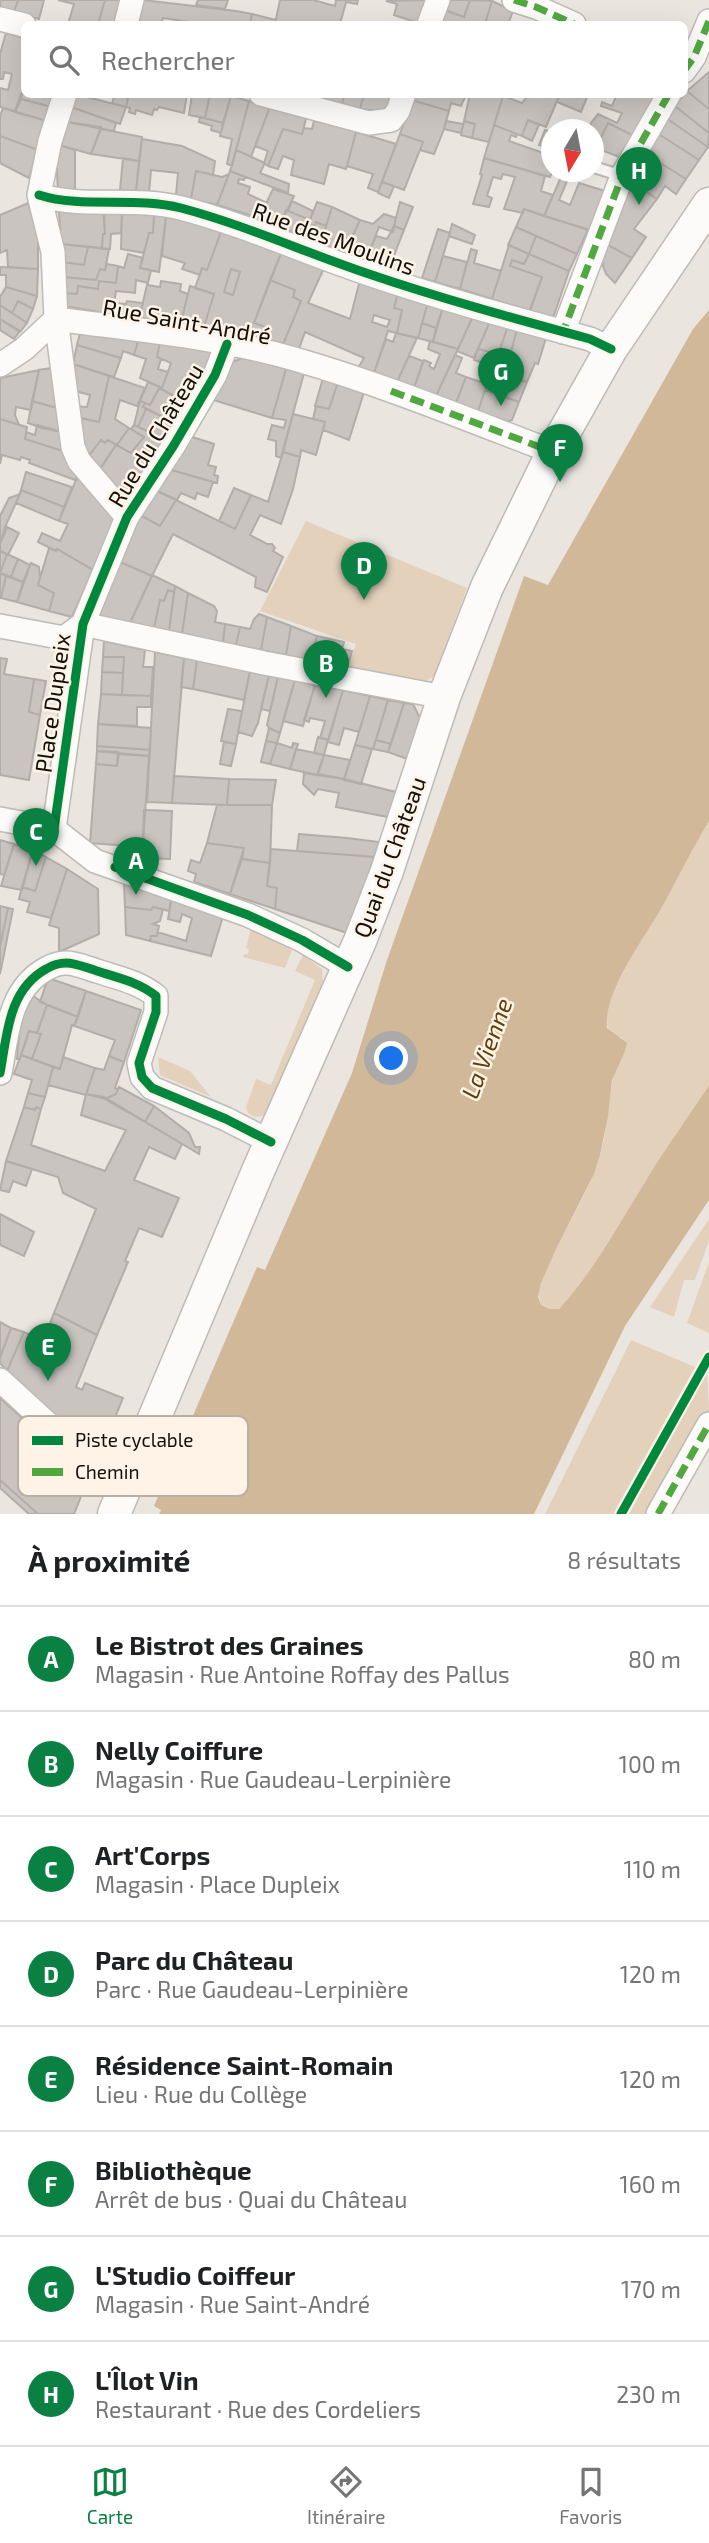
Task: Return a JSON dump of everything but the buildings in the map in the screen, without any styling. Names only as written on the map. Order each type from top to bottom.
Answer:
[{"type":"main road","name":"Quai du Château","points":[[155,1416],[387,871],[444,697],[487,587],[553,452],[611,349],[709,204]]},
{"type":"street","points":[[127,21],[132,0]]},
{"type":"street","points":[[430,21],[438,0]]},
{"type":"street","points":[[514,0],[567,21]]},
{"type":"street","points":[[0,19],[21,24]]},
{"type":"street","points":[[693,59],[709,21]]},
{"type":"street","points":[[64,98],[50,141],[39,195],[52,252],[56,319],[73,447],[79,461],[127,517]]},
{"type":"street","points":[[276,98],[369,123],[391,120],[403,98]]},
{"type":"street","points":[[563,332],[622,176],[667,98]]},
{"type":"street","name":"Rue des Moulins","points":[[39,195],[61,201],[117,200],[175,207],[227,220],[367,274],[590,339],[611,349]]},
{"type":"street","points":[[0,365],[24,349],[56,319]]},
{"type":"street","name":"Rue Saint-André","points":[[56,319],[227,344],[297,360],[391,391],[553,452]]},
{"type":"street","name":"Rue du Château","points":[[83,624],[127,517],[215,375],[227,344]]},
{"type":"street","points":[[83,624],[264,663],[444,697]]},
{"type":"street","name":"Place Dupleix","points":[[0,626],[64,638],[83,624]]},
{"type":"street","name":"Place Dupleix","points":[[54,829],[83,624]]},
{"type":"street","points":[[0,819],[54,829],[95,860],[248,915],[302,940],[348,967]]},
{"type":"street","points":[[1,1067],[13,1009],[26,985],[51,966],[65,963],[143,986],[156,996],[156,1012],[139,1063],[142,1077],[152,1087],[271,1142]]},
{"type":"street","points":[[0,1380],[39,1416]]},
{"type":"street","points":[[658,1514],[709,1424]]},
{"type":"lane","points":[[604,170],[622,176]]},
{"type":"shaded area","points":[[306,521],[467,588],[434,676],[421,684],[347,668],[356,644],[260,611]]},
{"type":"shaded area","points":[[709,821],[709,1085],[577,1290],[559,1309],[550,1309],[541,1305],[539,1299],[541,1282],[598,1162],[604,1140],[613,1076],[623,1051],[622,1038],[611,1032],[607,1025],[611,999],[627,965]]},
{"type":"shaded area","points":[[251,927],[292,950],[285,968],[243,957],[248,954],[249,949],[246,948]]},
{"type":"shaded area","points":[[303,955],[322,969],[323,983],[268,1110],[263,1116],[255,1117],[248,1113],[246,1107],[256,1079],[271,1085],[315,980],[295,971]]},
{"type":"shaded area","points":[[158,1057],[190,1071],[211,1097],[160,1075]]},
{"type":"shaded area","points":[[709,1219],[709,1241],[695,1280],[684,1280],[674,1317],[650,1307]]},
{"type":"shaded area","points":[[709,1262],[709,1333],[687,1323]]},
{"type":"shaded area","points":[[631,1340],[695,1367],[613,1514],[545,1514]]},
{"type":"shaded area","points":[[707,1372],[709,1410],[651,1514],[629,1514]]},
{"type":"water","name":"La Vienne","points":[[709,310],[709,821],[618,982],[612,999],[607,1028],[627,1043],[612,1080],[608,1116],[594,1174],[541,1283],[538,1297],[541,1305],[559,1309],[583,1279],[709,1085],[709,1200],[625,1326],[534,1514],[159,1514],[161,1510],[154,1506],[158,1496],[248,1496],[248,1416],[193,1416],[257,1267],[265,1270],[352,1073],[387,960],[524,576],[548,585],[693,329]]},
{"type":"marked path","points":[[514,0],[567,21]]},
{"type":"marked path","points":[[688,65],[709,21]]},
{"type":"marked path","points":[[558,330],[563,332],[622,176],[667,98]]},
{"type":"marked path","points":[[391,391],[553,452]]},
{"type":"marked path","points":[[658,1514],[709,1424]]},
{"type":"cycle path","points":[[39,195],[73,201],[145,203],[181,208],[228,222],[394,282],[590,339],[611,349]]},
{"type":"cycle path","points":[[54,829],[83,624],[127,517],[215,375],[227,344]]},
{"type":"cycle path","points":[[115,867],[248,915],[302,940],[348,967]]},
{"type":"cycle path","points":[[0,1073],[11,1015],[24,989],[33,978],[50,967],[63,963],[78,965],[120,978],[156,996],[156,1012],[139,1063],[142,1077],[152,1088],[226,1119],[271,1142]]},
{"type":"cycle path","points":[[621,1514],[709,1357]]},
{"type":"place","name":"L'Îlot Vin","points":[[639,205]]},
{"type":"place","name":"L'Studio Coiffeur","points":[[501,406]]},
{"type":"place","name":"Bibliothèque","points":[[560,482]]},
{"type":"place","name":"Parc du Château","points":[[364,600]]},
{"type":"place","name":"Nelly Coiffure","points":[[326,698]]},
{"type":"place","name":"Art'Corps","points":[[36,866]]},
{"type":"place","name":"Le Bistrot des Graines","points":[[136,895]]},
{"type":"place","name":"Résidence Saint-Romain","points":[[48,1381]]}]
